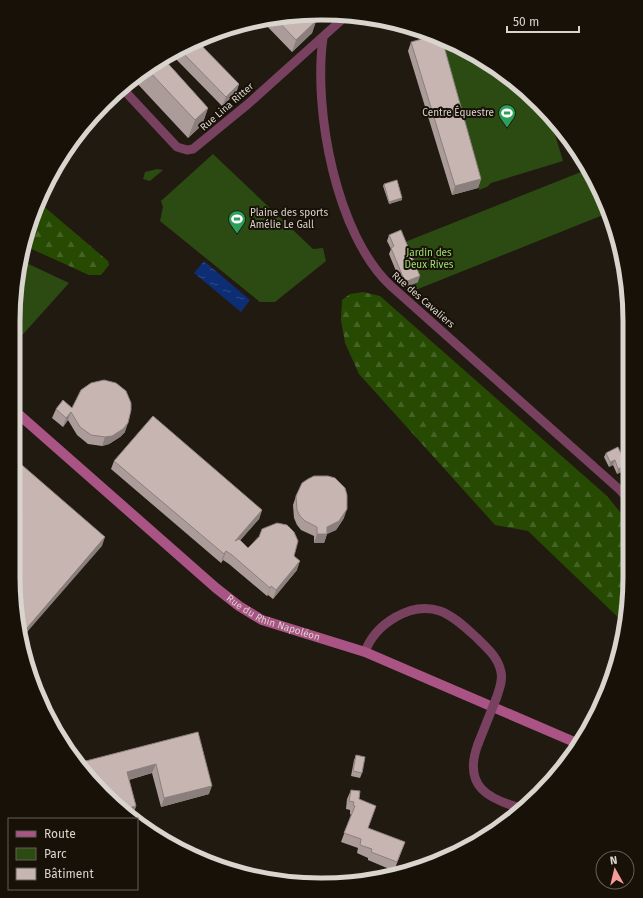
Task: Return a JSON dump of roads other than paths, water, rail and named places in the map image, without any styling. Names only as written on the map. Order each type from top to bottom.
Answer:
[{"type":"main road","name":"Rue du Rhin Napoléon","points":[[20,416],[216,588],[239,606],[262,620],[365,652],[574,742]]},
{"type":"street","name":"Rue Lina Ritter","points":[[126,92],[177,147],[187,150],[193,149],[323,38],[341,21]]},
{"type":"street","name":"Rue des Cavaliers","points":[[323,38],[321,53],[324,120],[328,148],[345,212],[358,242],[370,262],[386,282],[623,487]]},
{"type":"street","points":[[365,652],[367,646],[384,625],[398,616],[423,608],[442,612],[468,630],[496,658],[502,679],[474,756],[474,773],[480,787],[498,801],[516,807]]},
{"type":"water","points":[[204,261],[250,300],[241,312],[194,273]]},
{"type":"place","name":"Centre Équestre","points":[[507,128]]},
{"type":"place","name":"Plaine des sports Amélie Le Gall","points":[[237,234]]},
{"type":"park label","name":"Jardin des Deux Rives","points":[[429,258]]}]
